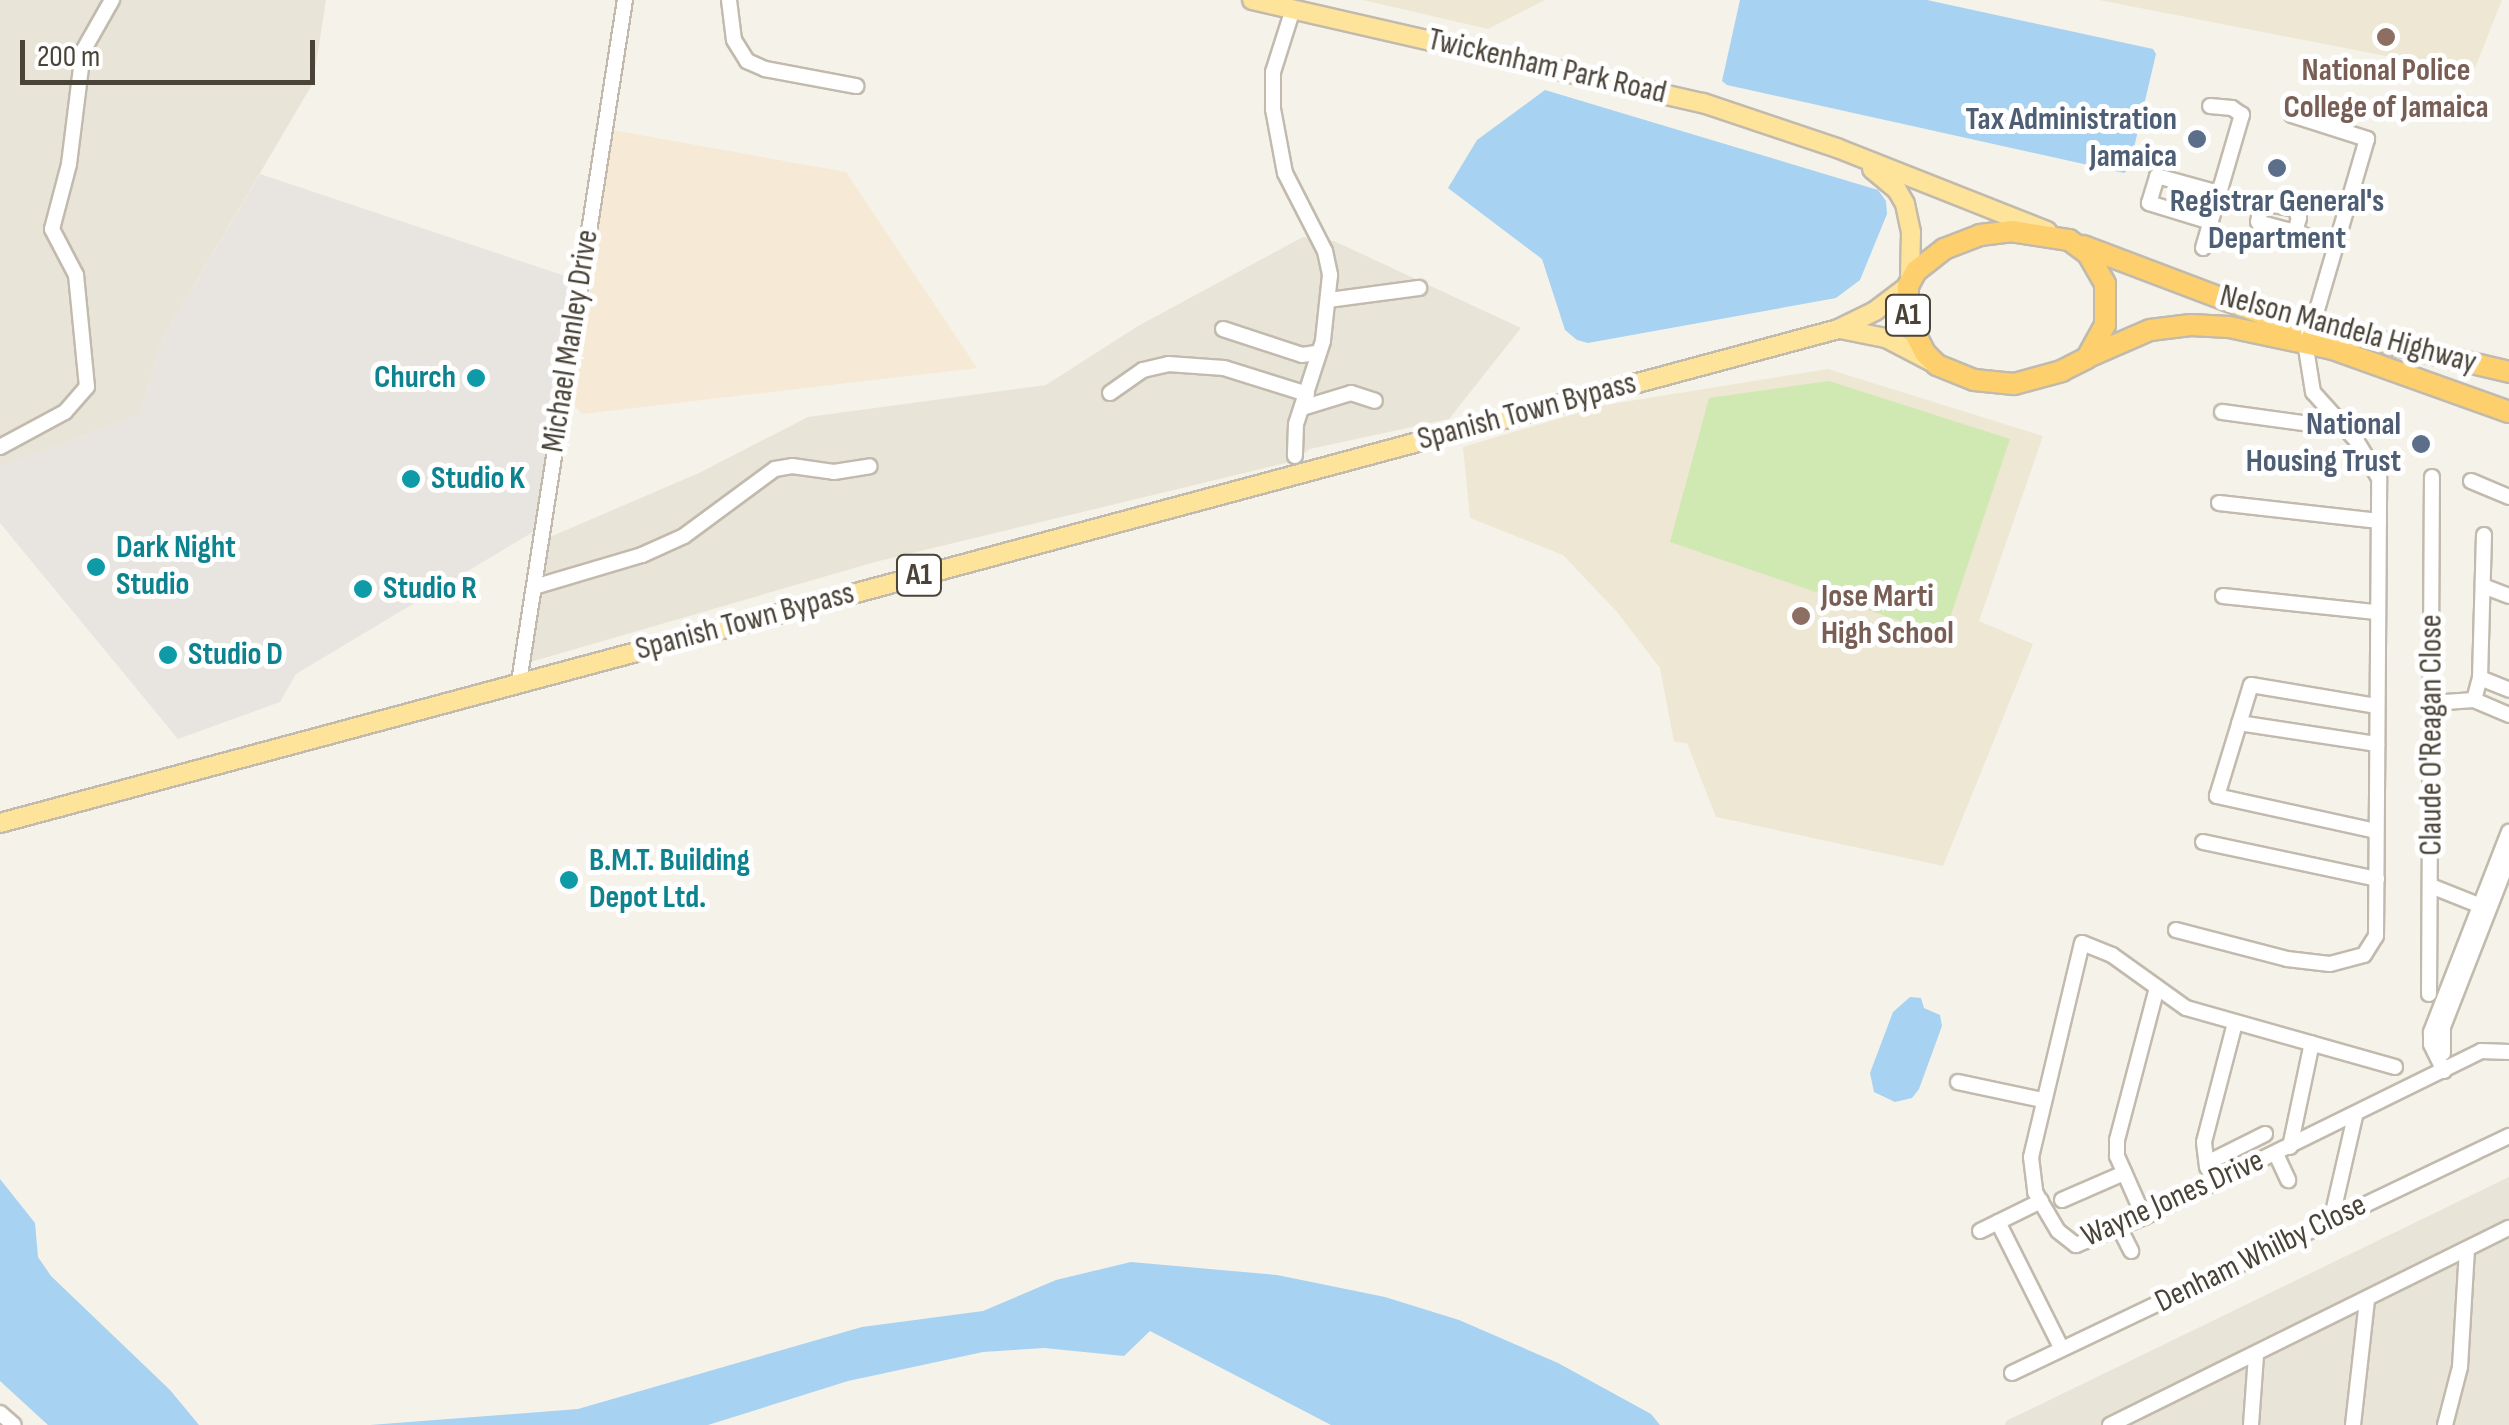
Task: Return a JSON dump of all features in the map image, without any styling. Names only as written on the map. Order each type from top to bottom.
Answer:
[{"type":"highway","name":"A1","points":[[2073,242],[2011,231],[1980,235],[1944,249],[1909,283],[1912,331],[1937,365],[1974,380],[2014,384],[2048,376],[2087,358]]},
{"type":"highway","name":"Nelson Mandela Highway","points":[[2073,242],[2509,412]]},
{"type":"highway","points":[[2073,242],[2098,266],[2108,297],[2101,338],[2087,358]]},
{"type":"highway","name":"Nelson Mandela Highway","points":[[2087,358],[2150,330],[2191,325],[2437,352],[2509,372]]},
{"type":"main road","name":"Twickenham Park Road","points":[[1252,0],[1703,103],[1837,148]]},
{"type":"main road","points":[[1837,148],[2073,242]]},
{"type":"main road","points":[[1837,148],[1898,190],[1911,232],[1909,283]]},
{"type":"main road","name":"Spanish Town Bypass","points":[[0,824],[1838,329],[1876,311],[1909,283]]},
{"type":"main road","name":"Spanish Town Bypass","points":[[1838,329],[1886,338],[1937,365]]},
{"type":"street","points":[[0,447],[64,412],[87,387],[76,275],[52,229],[69,164],[83,51],[112,0]]},
{"type":"street","name":"Michael Manley Drive","points":[[519,682],[625,0]]},
{"type":"street","points":[[729,0],[734,40],[747,61],[765,70],[856,86]]},
{"type":"street","points":[[1294,9],[1273,72],[1273,109],[1285,173],[1325,251],[1329,300],[1322,346],[1316,353],[1316,370],[1294,438],[1295,456]]},
{"type":"street","points":[[2204,248],[2242,115],[2232,108],[2210,106]]},
{"type":"street","points":[[2176,930],[2287,959],[2330,964],[2364,956],[2376,936],[2378,478],[2346,429],[2313,392],[2308,335],[2367,138],[2292,115]]},
{"type":"street","points":[[2211,222],[2150,203],[2156,176],[2220,193]]},
{"type":"street","points":[[2295,232],[2335,246]]},
{"type":"street","points":[[1329,300],[1419,288]]},
{"type":"street","points":[[1223,329],[1302,355],[1316,353]]},
{"type":"street","points":[[1110,393],[1143,370],[1168,364],[1224,368],[1304,401],[1351,393],[1375,401]]},
{"type":"street","points":[[2476,399],[2509,420]]},
{"type":"street","points":[[2222,412],[2346,429]]},
{"type":"street","points":[[534,587],[642,555],[684,536],[775,469],[792,466],[834,472],[870,466]]},
{"type":"street","name":"Claude O'Reagan Close","points":[[2430,994],[2432,477]]},
{"type":"street","points":[[2471,481],[2509,497]]},
{"type":"street","points":[[2219,504],[2379,521]]},
{"type":"street","points":[[2474,700],[2480,678],[2484,535]]},
{"type":"street","points":[[2483,586],[2509,596]]},
{"type":"street","points":[[2223,596],[2376,612]]},
{"type":"street","points":[[2480,678],[2509,690]]},
{"type":"street","points":[[2376,706],[2251,685],[2218,792],[2221,800],[2376,832]]},
{"type":"street","points":[[2431,703],[2474,700],[2509,715]]},
{"type":"street","points":[[2239,723],[2377,744]]},
{"type":"street","points":[[2485,907],[2509,832]]},
{"type":"street","points":[[2203,842],[2377,880]]},
{"type":"street","points":[[2447,1070],[2430,1044],[2431,1032],[2509,858]]},
{"type":"street","points":[[2431,886],[2485,907]]},
{"type":"street","name":"Wayne Jones Drive","points":[[2157,987],[2112,955],[2082,943],[2031,1157],[2040,1201],[2072,1245],[2144,1217],[2484,1050],[2509,1052]]},
{"type":"street","points":[[2144,1217],[2124,1173],[2117,1140],[2157,987],[2186,1008],[2395,1067]]},
{"type":"street","points":[[2216,1182],[2207,1163],[2204,1142],[2236,1023]]},
{"type":"street","points":[[2288,1180],[2283,1150],[2312,1043]]},
{"type":"street","points":[[1958,1082],[2043,1100]]},
{"type":"street","points":[[2331,1221],[2355,1116]]},
{"type":"street","points":[[2207,1163],[2265,1134]]},
{"type":"street","name":"Denham Whilby Close","points":[[2012,1373],[2509,1136]]},
{"type":"street","points":[[2062,1200],[2124,1173]]},
{"type":"street","points":[[1980,1231],[2040,1201]]},
{"type":"street","points":[[1998,1222],[2062,1349]]},
{"type":"street","points":[[2119,1227],[2130,1251]]},
{"type":"street","points":[[2110,1425],[2129,1420],[2509,1228]]},
{"type":"street","points":[[2444,1425],[2460,1367],[2467,1249]]},
{"type":"street","points":[[2352,1425],[2367,1301]]},
{"type":"street","points":[[2251,1425],[2256,1355]]},
{"type":"street","points":[[0,1413],[14,1425]]},
{"type":"shaded area","points":[[0,0],[326,0],[313,83],[163,338],[139,415],[0,467]]},
{"type":"shaded area","points":[[1363,0],[1545,0],[1488,29]]},
{"type":"shaded area","name":"National Police College of Jamaica","points":[[2099,0],[2502,0],[2473,73]]},
{"type":"shaded area","points":[[607,129],[846,172],[977,368],[582,414],[565,395]]},
{"type":"shaded area","points":[[260,174],[574,279],[533,532],[296,674],[280,702],[178,739],[0,523],[0,467],[139,415],[163,338]]},
{"type":"shaded area","points":[[1303,237],[1334,241],[1521,328],[1449,419],[1310,449],[1294,461],[875,562],[527,663],[543,540],[699,473],[808,417],[1046,385],[1138,326]]},
{"type":"shaded area","name":"Jose Marti High School","points":[[1828,369],[2043,436],[1979,621],[2033,644],[1943,866],[1716,817],[1687,743],[1674,742],[1660,668],[1617,612],[1563,555],[1470,518],[1463,447],[1605,405]]},
{"type":"shaded area","points":[[2509,1177],[2509,1425],[2005,1425],[2006,1421]]},
{"type":"green space","points":[[1829,381],[2010,439],[1949,621],[1942,630],[1929,631],[1670,542],[1709,398]]},
{"type":"water","points":[[1740,0],[1927,0],[2153,49],[2156,54],[2129,169],[2124,173],[1727,85],[1722,81]]},
{"type":"water","points":[[1545,90],[1878,190],[1886,201],[1887,214],[1860,280],[1836,298],[1588,343],[1577,340],[1565,330],[1542,259],[1448,188],[1477,140]]},
{"type":"water","points":[[1910,997],[1921,998],[1924,1008],[1940,1015],[1942,1026],[1919,1089],[1912,1098],[1895,1102],[1874,1092],[1870,1073],[1893,1012]]},
{"type":"water","points":[[0,1179],[35,1223],[38,1257],[51,1276],[170,1390],[199,1425],[48,1425],[0,1381]]},
{"type":"water","points":[[1131,1262],[1277,1275],[1385,1297],[1459,1320],[1558,1363],[1651,1414],[1660,1425],[1331,1425],[1150,1331],[1124,1356],[1044,1348],[983,1352],[848,1381],[708,1425],[370,1425],[578,1409],[862,1327],[983,1311],[1056,1280]]},
{"type":"place","name":"National Police College of Jamaica","points":[[2386,37]]},
{"type":"place","name":"Tax Administration Jamaica","points":[[2197,139]]},
{"type":"place","name":"Registrar General's Department","points":[[2277,168]]},
{"type":"place","name":"Church","points":[[476,378]]},
{"type":"place","name":"National Housing Trust","points":[[2421,444]]},
{"type":"place","name":"Studio K","points":[[411,479]]},
{"type":"place","name":"Dark Night Studio","points":[[96,567]]},
{"type":"place","name":"Studio R","points":[[363,589]]},
{"type":"place","name":"Jose Marti High School","points":[[1801,616]]},
{"type":"place","name":"Studio D","points":[[168,655]]},
{"type":"place","name":"B.M.T. Building Depot Ltd.","points":[[569,880]]}]
